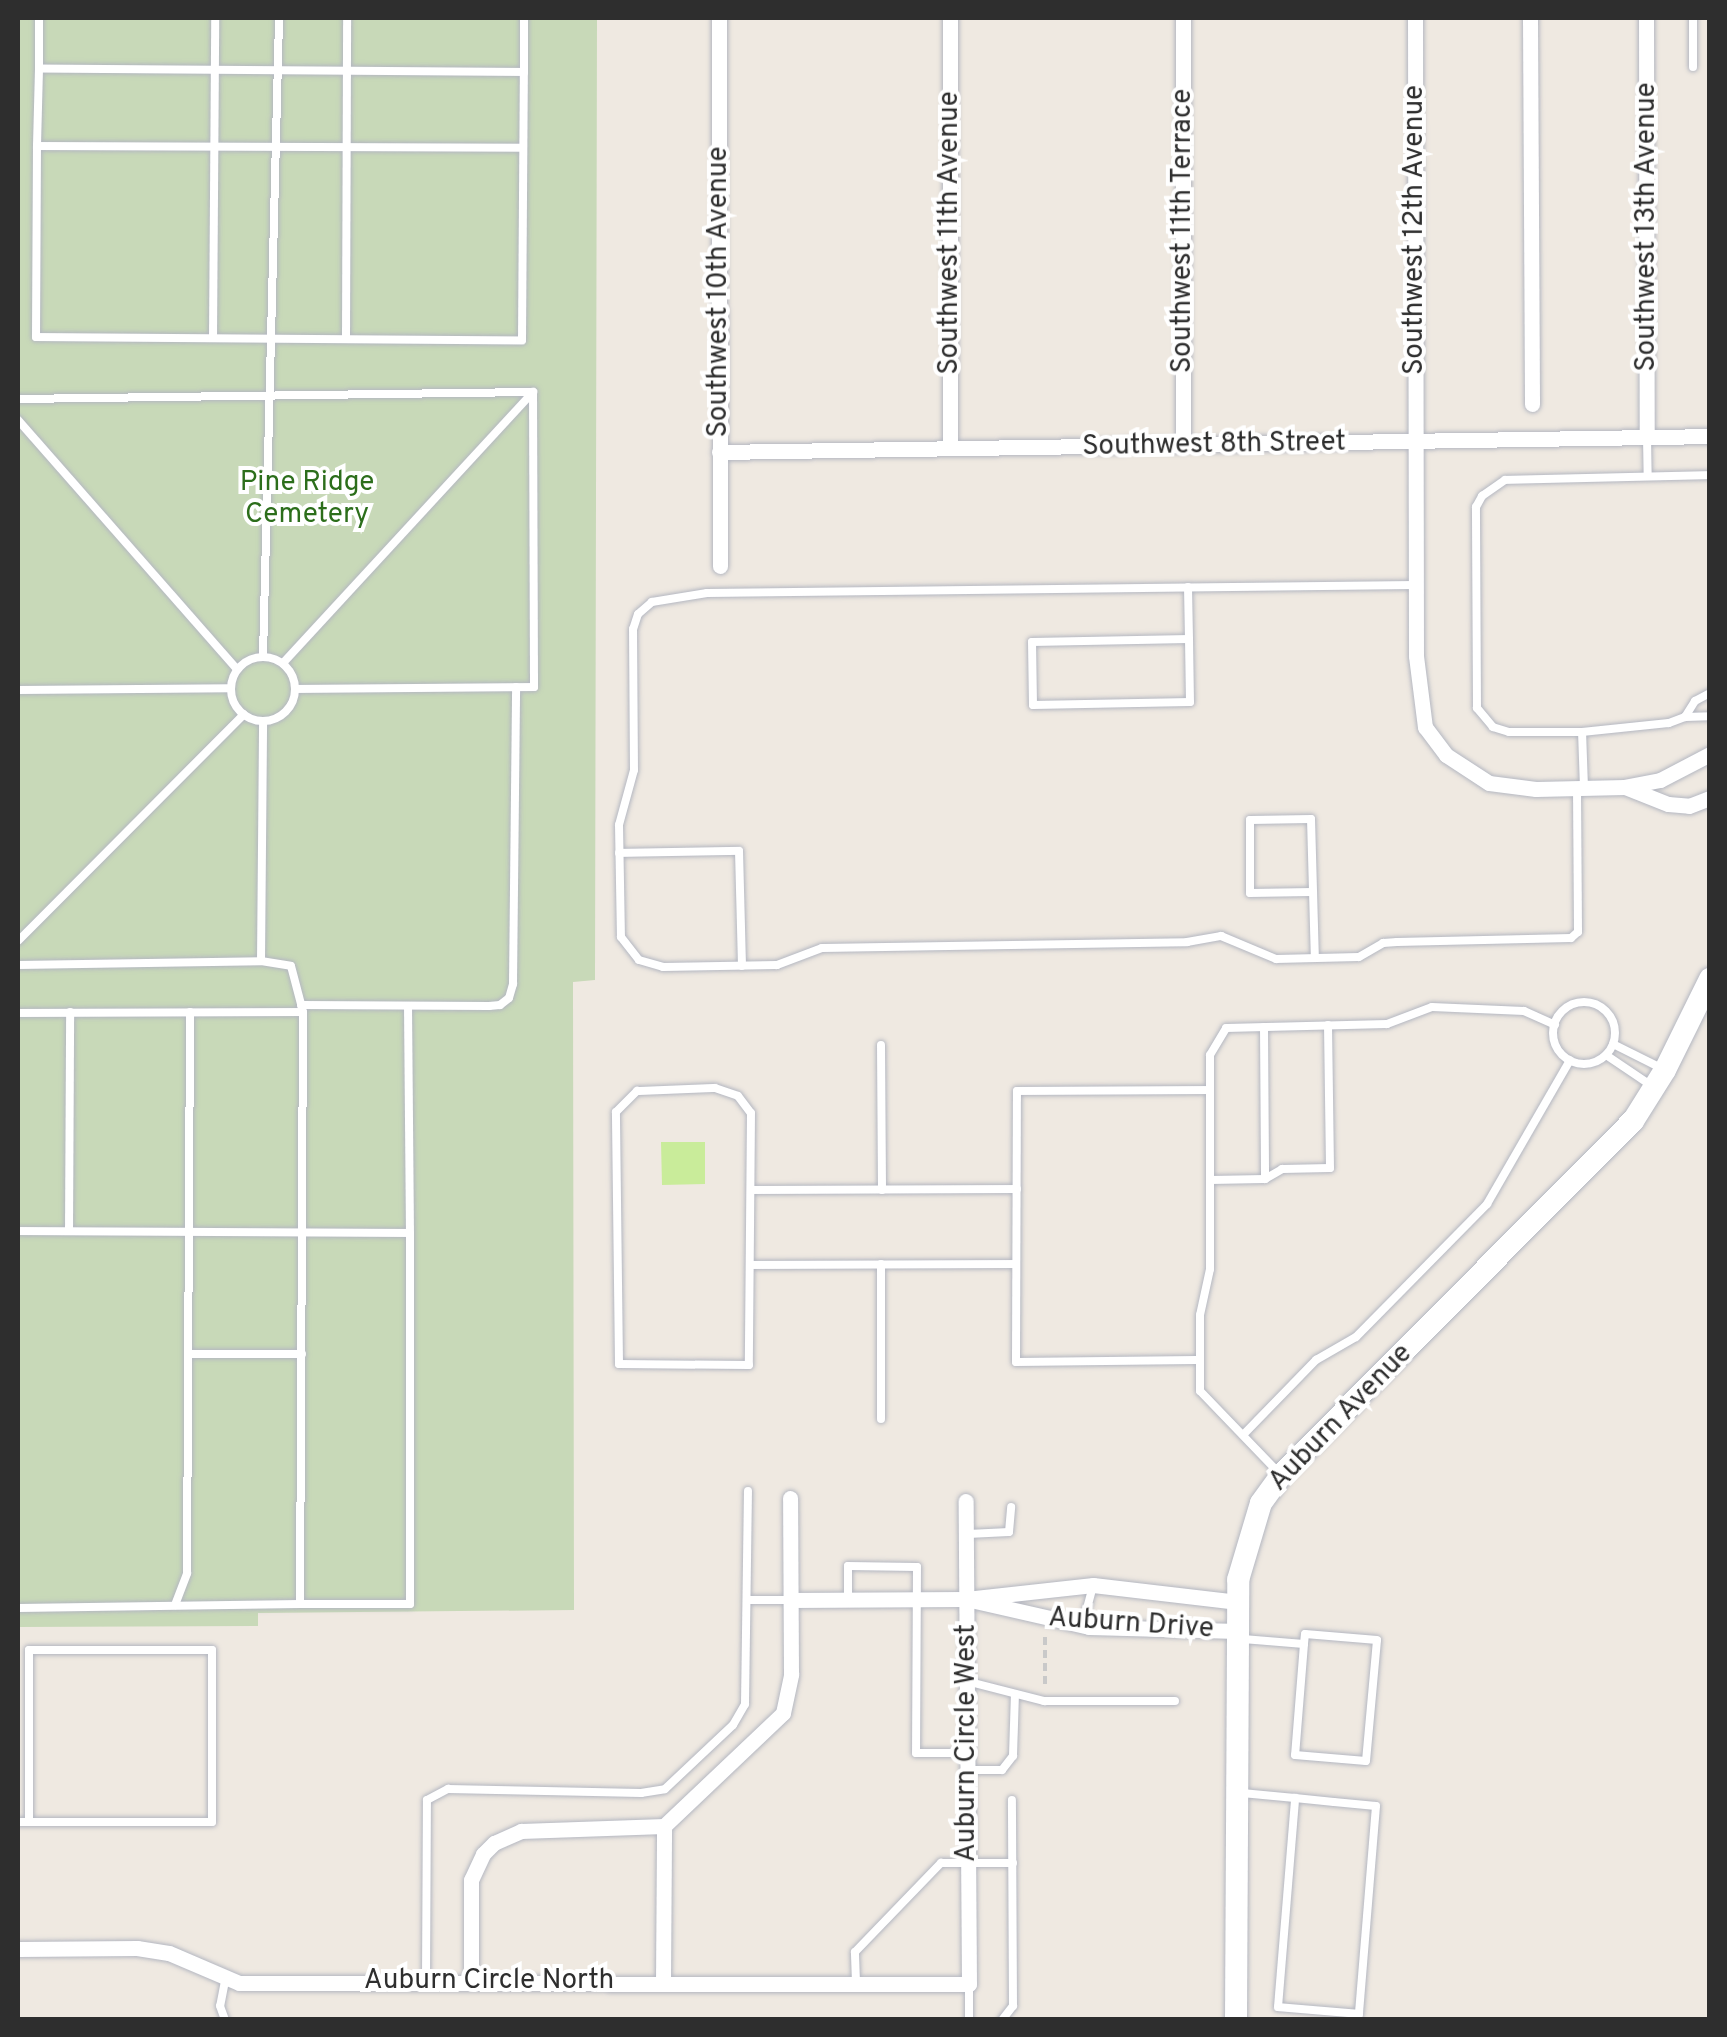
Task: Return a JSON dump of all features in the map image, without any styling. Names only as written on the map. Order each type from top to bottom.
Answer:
[{"type":"street","name":"Southwest 10th Avenue","points":[[718,18],[720,566]]},
{"type":"street","name":"Southwest 11th Avenue","points":[[950,18],[950,448]]},
{"type":"street","name":"Southwest 11th Terrace","points":[[1182,445],[1183,18]]},
{"type":"street","name":"Southwest 12th Avenue","points":[[1414,18],[1415,585],[1417,695],[1425,728],[1446,755],[1489,783],[1625,787]]},
{"type":"street","points":[[1530,18],[1532,404]]},
{"type":"street","name":"Southwest 13th Avenue","points":[[1646,18],[1647,437]]},
{"type":"street","name":"Southwest 8th Street","points":[[719,452],[1710,436]]},
{"type":"street","points":[[1625,787],[1660,780],[1710,754]]},
{"type":"street","points":[[1625,787],[1668,804],[1689,806],[1710,798]]},
{"type":"street","name":"Auburn Avenue","points":[[1236,2020],[1238,1602],[1242,1555],[1250,1526],[1281,1475],[1633,1121],[1660,1079],[1710,979]]},
{"type":"street","points":[[471,1981],[471,1880],[483,1854],[494,1843],[521,1831],[664,1826],[782,1712],[791,1674],[790,1498]]},
{"type":"street","name":"Auburn Circle West","points":[[966,1502],[969,1984]]},
{"type":"street","name":"Auburn Drive","points":[[790,1600],[966,1599],[1093,1585],[1238,1602]]},
{"type":"street","name":"Auburn Drive","points":[[966,1599],[1089,1627],[1238,1635]]},
{"type":"street","points":[[664,1826],[664,1981]]},
{"type":"street","name":"Auburn Circle North","points":[[18,1949],[137,1948],[169,1953],[225,1981],[969,1984]]},
{"type":"lane","points":[[39,18],[36,336],[522,340],[524,18]]},
{"type":"lane","points":[[213,338],[216,18]]},
{"type":"lane","points":[[264,656],[279,18]]},
{"type":"lane","points":[[346,339],[348,18]]},
{"type":"lane","points":[[1693,18],[1693,67]]},
{"type":"lane","points":[[39,69],[524,72]]},
{"type":"lane","points":[[37,146],[523,148]]},
{"type":"lane","points":[[18,399],[533,392]]},
{"type":"lane","points":[[283,663],[533,392]]},
{"type":"lane","points":[[296,689],[534,687],[533,392]]},
{"type":"lane","points":[[18,420],[237,669]]},
{"type":"lane","points":[[1647,437],[1648,476]]},
{"type":"lane","points":[[1710,476],[1506,480],[1482,496],[1476,507],[1478,708],[1493,727],[1509,732],[1582,732],[1710,716]]},
{"type":"lane","points":[[1415,585],[707,594],[652,602],[638,614],[633,629],[634,770],[622,807],[621,937],[639,960],[662,967],[777,966],[822,948],[1188,942],[1222,936],[1276,959],[1358,956],[1383,943],[1397,942],[1571,938],[1578,932],[1582,732]]},
{"type":"lane","points":[[1188,588],[1189,639],[1190,702],[1033,705],[1032,642],[1189,639]]},
{"type":"lane","points":[[264,656],[283,663],[296,689],[289,708],[263,721],[244,714],[231,688],[237,669],[264,656]]},
{"type":"lane","points":[[18,1012],[500,1005],[509,998],[513,984],[516,687]]},
{"type":"lane","points":[[18,690],[231,688]]},
{"type":"lane","points":[[1685,717],[1696,701],[1710,693]]},
{"type":"lane","points":[[18,942],[244,714]]},
{"type":"lane","points":[[261,961],[263,721]]},
{"type":"lane","points":[[1312,892],[1250,893],[1250,820],[1311,818],[1315,958]]},
{"type":"lane","points":[[619,853],[739,851],[742,966]]},
{"type":"lane","points":[[18,965],[261,961],[290,966],[302,1009],[300,1604]]},
{"type":"lane","points":[[1590,1002],[1612,1020],[1613,1044],[1606,1055],[1588,1063],[1570,1060],[1556,1046],[1555,1025],[1570,1005],[1590,1002]]},
{"type":"lane","points":[[18,1608],[410,1604],[408,1006]]},
{"type":"lane","points":[[1281,1475],[1200,1391],[1200,1315],[1210,1268],[1210,1055],[1226,1028],[1386,1024],[1432,1007],[1524,1011],[1555,1025]]},
{"type":"lane","points":[[69,1232],[70,1012]]},
{"type":"lane","points":[[176,1605],[187,1572],[190,1012]]},
{"type":"lane","points":[[1210,1180],[1265,1179],[1282,1169],[1330,1168],[1328,1025]]},
{"type":"lane","points":[[1264,1027],[1265,1179]]},
{"type":"lane","points":[[1613,1044],[1660,1079]]},
{"type":"lane","points":[[881,1045],[882,1190]]},
{"type":"lane","points":[[1606,1055],[1660,1079]]},
{"type":"lane","points":[[1243,1435],[1316,1360],[1356,1337],[1488,1204],[1570,1060]]},
{"type":"lane","points":[[715,1088],[738,1096],[750,1112],[752,1190],[749,1365],[619,1364],[616,1112],[636,1091],[715,1088]]},
{"type":"lane","points":[[1197,1360],[1016,1362],[1017,1091],[1210,1090]]},
{"type":"lane","points":[[752,1190],[1017,1190]]},
{"type":"lane","points":[[18,1231],[410,1233]]},
{"type":"lane","points":[[880,1264],[881,1418]]},
{"type":"lane","points":[[751,1265],[1016,1264]]},
{"type":"lane","points":[[188,1354],[302,1354]]},
{"type":"lane","points":[[426,1981],[427,1800],[448,1789],[641,1793],[665,1790],[734,1726],[745,1704],[748,1491]]},
{"type":"lane","points":[[966,1534],[1009,1532],[1011,1507]]},
{"type":"lane","points":[[848,1600],[848,1566],[917,1567],[916,1753],[1002,1770],[1012,1756],[1015,1694]]},
{"type":"lane","points":[[1089,1627],[1086,1612],[1093,1585]]},
{"type":"lane","points":[[747,1600],[790,1600]]},
{"type":"lane","points":[[1305,1634],[1376,1640],[1366,1761],[1294,1755],[1304,1644],[1305,1634]]},
{"type":"lane","points":[[1238,1635],[1304,1644]]},
{"type":"lane","points":[[18,1822],[29,1822],[212,1822],[212,1650],[29,1650],[29,1822]]},
{"type":"lane","points":[[966,1681],[1044,1702],[1175,1702]]},
{"type":"lane","points":[[1240,1792],[1376,1806],[1359,2014],[1278,2007],[1294,1798]]},
{"type":"lane","points":[[1002,2020],[1012,2006],[1012,1800]]},
{"type":"lane","points":[[856,1983],[855,1952],[941,1863],[1013,1863]]},
{"type":"lane","points":[[225,1981],[220,2006],[226,2020]]},
{"type":"lane","points":[[969,1984],[970,2020]]},
{"type":"path","points":[[1045,1637],[1045,1688]]},
{"type":"green space","name":"Pine Ridge Cemetery","points":[[18,18],[597,18],[595,980],[573,982],[574,1610],[258,1613],[258,1626],[18,1627]]},
{"type":"green space","points":[[661,1142],[705,1142],[705,1184],[662,1185]]}]
